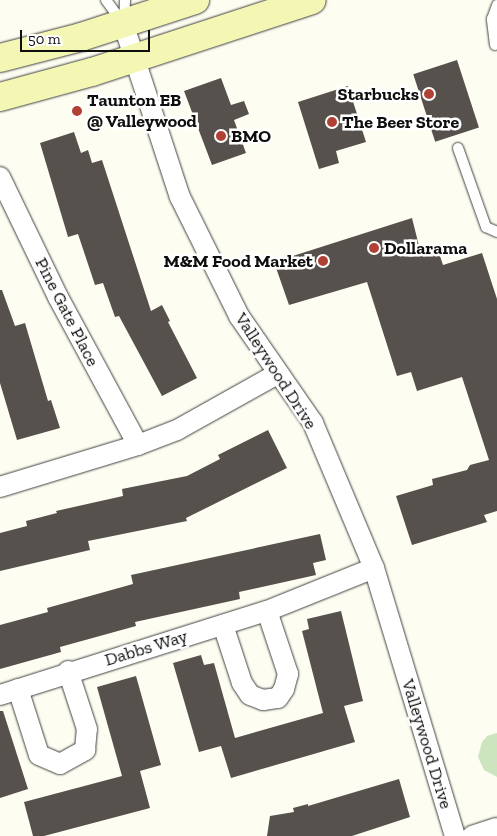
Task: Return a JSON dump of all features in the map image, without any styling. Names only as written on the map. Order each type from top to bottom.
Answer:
[{"type":"main road","points":[[0,58],[124,12],[195,0]]},
{"type":"main road","points":[[0,96],[133,59],[312,0]]},
{"type":"street","name":"Valleywood Drive","points":[[124,12],[133,59],[180,197],[239,316],[277,374],[313,423],[374,568],[455,836]]},
{"type":"street","name":"Pine Gate Place","points":[[0,177],[58,297],[138,445]]},
{"type":"street","points":[[0,487],[138,445],[177,430],[277,374]]},
{"type":"street","name":"Dabbs Way","points":[[68,672],[87,729],[85,750],[60,764],[39,755],[9,692],[68,672],[267,611],[374,568]]},
{"type":"street","points":[[223,625],[242,683],[250,695],[263,700],[278,698],[284,689],[288,674],[267,611]]},
{"type":"street","points":[[472,836],[497,828]]},
{"type":"lane","points":[[106,0],[124,12]]},
{"type":"lane","points":[[495,45],[492,19],[497,5]]},
{"type":"lane","points":[[458,148],[486,227],[497,232]]},
{"type":"green space","points":[[497,733],[497,777],[484,770],[478,757],[482,742],[487,736]]},
{"type":"building","points":[[457,60],[479,128],[435,142],[413,74]]},
{"type":"building","name":"BMO","points":[[221,78],[231,105],[244,101],[249,114],[234,120],[246,153],[212,165],[184,91]]},
{"type":"building","name":"The Beer Store","points":[[348,86],[366,142],[336,151],[339,163],[319,169],[298,102]]},
{"type":"building","points":[[74,132],[81,153],[88,150],[92,163],[102,160],[151,311],[162,305],[170,321],[168,322],[197,378],[162,396],[119,316],[115,317],[103,283],[95,285],[78,234],[68,237],[40,143]]},
{"type":"building","points":[[412,218],[421,254],[438,250],[443,265],[482,253],[497,299],[497,511],[484,515],[487,522],[412,545],[396,496],[433,485],[432,479],[467,470],[470,465],[489,460],[462,377],[417,391],[411,372],[397,376],[367,282],[289,305],[274,262]]},
{"type":"building","points":[[0,290],[2,290],[15,326],[25,323],[48,401],[51,400],[60,428],[17,440],[0,383]]},
{"type":"building","points":[[268,430],[287,468],[186,518],[187,521],[88,541],[90,550],[0,571],[0,533],[27,526],[26,521],[57,513],[56,511],[123,496],[122,489],[187,476],[220,459],[218,455]]},
{"type":"building","points":[[320,534],[326,560],[313,563],[316,575],[239,592],[240,599],[135,622],[136,626],[60,647],[61,652],[0,669],[0,625],[48,612],[47,608],[133,584],[131,575]]},
{"type":"building","points":[[341,611],[363,701],[344,706],[355,742],[231,778],[221,746],[199,752],[173,663],[201,655],[204,665],[214,663],[235,738],[323,713],[302,631],[309,629],[307,619]]},
{"type":"building","points":[[136,676],[161,765],[140,771],[150,808],[44,836],[33,836],[24,802],[122,776],[97,687]]},
{"type":"building","points":[[0,711],[3,711],[28,789],[0,798]]},
{"type":"building","points":[[399,779],[410,817],[352,836],[267,836],[270,816],[294,812],[293,808],[308,804],[308,806]]},
{"type":"place","name":"Starbucks","points":[[429,94]]},
{"type":"place","name":"Taunton EB @ Valleywood","points":[[77,111]]},
{"type":"place","name":"The Beer Store","points":[[332,122]]},
{"type":"place","name":"BMO","points":[[221,136]]},
{"type":"place","name":"Dollarama","points":[[374,248]]},
{"type":"place","name":"M&M Food Market","points":[[323,261]]}]
